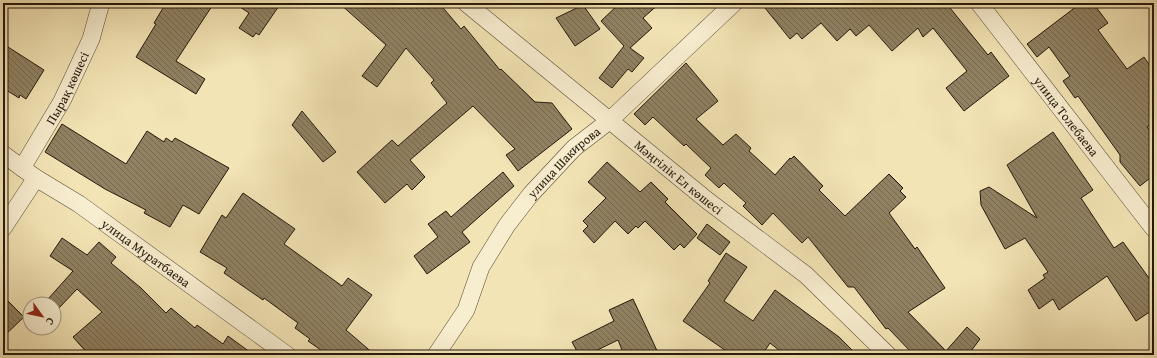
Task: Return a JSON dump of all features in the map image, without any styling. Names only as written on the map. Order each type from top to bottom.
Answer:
[{"type":"street","name":"Пырақ көшесі","points":[[22,168],[62,101],[91,39],[101,3]]},
{"type":"street","name":"Мәңгілік Ел көшесі","points":[[466,3],[708,201],[806,275],[888,355]]},
{"type":"street","name":"улица Шакирова","points":[[436,355],[466,310],[481,267],[507,225],[531,194],[574,148],[609,121],[734,3]]},
{"type":"street","name":"улица Толебаева","points":[[979,3],[1154,229]]},
{"type":"street","name":"улица Муратбаева","points":[[3,154],[36,178],[79,204],[287,355]]},
{"type":"street","points":[[3,228],[36,178]]},
{"type":"building","points":[[166,3],[214,3],[176,61],[205,79],[196,94],[136,57],[156,24],[154,23]]},
{"type":"building","points":[[234,3],[281,3],[259,35],[256,33],[253,37],[239,28],[249,13]]},
{"type":"building","points":[[339,3],[439,3],[461,29],[464,26],[500,70],[501,69],[535,102],[552,103],[572,129],[518,171],[506,155],[515,149],[473,106],[410,160],[425,177],[412,190],[407,184],[385,203],[357,172],[392,140],[398,146],[447,103],[431,83],[434,80],[406,48],[377,87],[362,76],[386,45]]},
{"type":"building","points":[[620,3],[660,3],[643,18],[652,28],[630,48],[644,58],[632,72],[628,69],[612,88],[599,78],[624,46],[601,21]]},
{"type":"building","points":[[761,3],[946,3],[988,55],[991,52],[1009,76],[964,111],[946,88],[967,71],[933,28],[923,37],[918,28],[892,51],[869,25],[856,36],[850,29],[837,41],[821,23],[802,39],[797,33],[790,39]]},
{"type":"building","points":[[1081,3],[1093,3],[1108,23],[1098,30],[1127,69],[1144,57],[1154,72],[1154,122],[1147,127],[1154,136],[1154,175],[1140,186],[1120,162],[1120,155],[1078,96],[1075,98],[1063,81],[1070,76],[1049,47],[1037,57],[1027,44]]},
{"type":"building","points":[[583,5],[600,29],[575,46],[556,18]]},
{"type":"building","points":[[8,47],[44,70],[26,99],[20,95],[19,98],[3,88],[3,56]]},
{"type":"building","points":[[686,63],[718,101],[696,119],[723,145],[736,134],[751,148],[749,151],[775,175],[790,158],[791,159],[794,156],[823,186],[819,190],[845,216],[889,174],[903,188],[900,191],[906,197],[889,213],[915,249],[917,247],[945,288],[908,312],[946,351],[967,327],[980,339],[968,355],[914,355],[888,328],[886,329],[854,287],[848,287],[808,237],[802,243],[773,213],[762,225],[743,206],[746,203],[724,183],[719,188],[705,175],[711,168],[686,144],[684,146],[653,117],[645,125],[634,114]]},
{"type":"building","points":[[302,111],[336,152],[323,162],[292,125]]},
{"type":"building","points":[[62,124],[126,164],[147,131],[164,142],[166,138],[172,142],[175,138],[229,168],[199,214],[183,205],[170,227],[144,213],[146,210],[105,189],[45,152]]},
{"type":"building","points":[[1053,132],[1093,190],[1081,198],[1114,248],[1123,242],[1154,285],[1154,309],[1136,321],[1107,276],[1059,310],[1053,299],[1039,309],[1028,290],[1045,278],[1043,275],[1048,272],[1025,238],[1005,249],[981,205],[980,191],[989,187],[1037,218],[1007,165]]},
{"type":"building","points":[[607,162],[640,192],[651,182],[668,199],[665,202],[697,234],[684,248],[680,244],[674,250],[645,221],[638,228],[636,226],[628,234],[615,221],[594,243],[583,231],[588,226],[583,221],[606,198],[588,182]]},
{"type":"building","points":[[503,172],[514,186],[462,232],[470,242],[427,274],[414,256],[438,237],[428,224],[446,211],[451,217]]},
{"type":"building","points":[[243,193],[295,229],[284,244],[342,286],[348,278],[372,295],[346,330],[375,355],[328,355],[308,341],[310,339],[295,328],[298,323],[264,298],[263,300],[224,273],[227,268],[200,252],[222,215],[226,218]]},
{"type":"building","points":[[707,224],[730,242],[720,255],[697,238]]},
{"type":"building","points":[[62,238],[87,255],[99,242],[116,257],[111,263],[141,288],[166,313],[171,308],[195,328],[197,325],[223,344],[228,336],[254,355],[89,355],[73,337],[102,312],[77,289],[62,305],[62,296],[51,296],[73,271],[50,256]]},
{"type":"building","points":[[726,253],[747,267],[724,301],[753,321],[775,290],[839,337],[857,355],[785,355],[770,343],[762,355],[732,355],[683,321],[710,283],[708,281]]},
{"type":"building","points":[[3,296],[22,315],[22,319],[3,337]]},
{"type":"building","points":[[633,299],[659,355],[624,355],[618,340],[587,355],[579,355],[572,342],[614,321],[609,310]]}]
